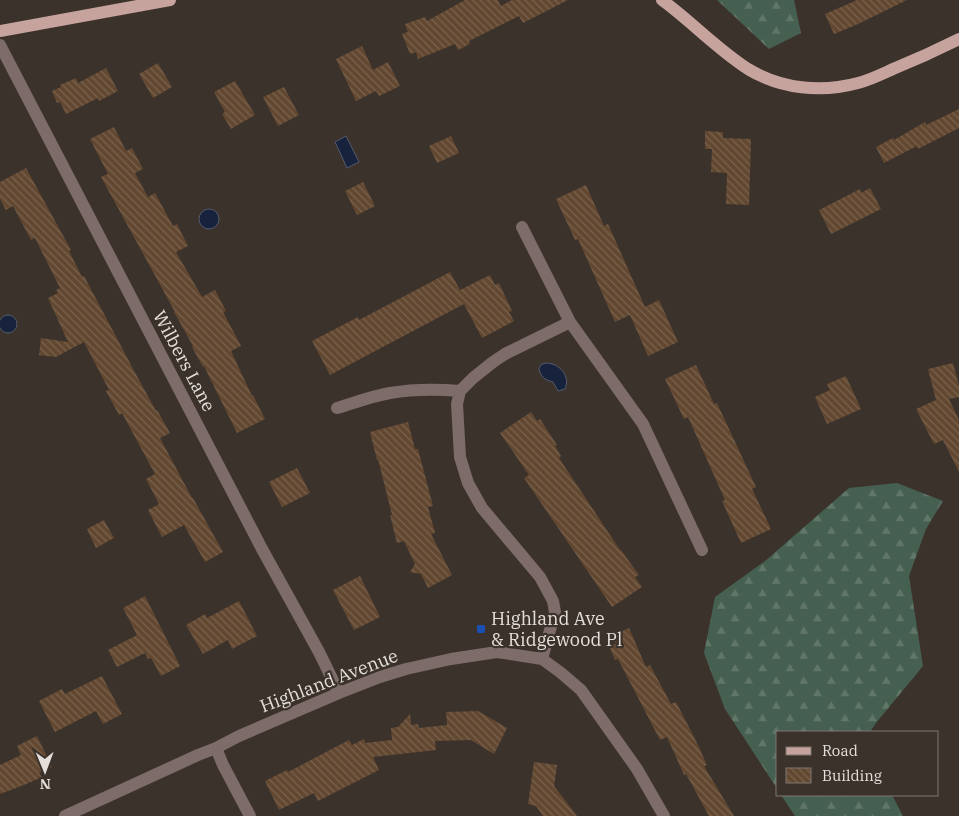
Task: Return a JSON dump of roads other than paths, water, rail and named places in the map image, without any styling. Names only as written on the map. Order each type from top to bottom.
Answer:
[{"type":"main road","points":[[0,31],[170,0]]},
{"type":"main road","points":[[662,0],[749,69],[772,80],[812,89],[860,83],[959,39]]},
{"type":"street","name":"Wilbers Lane","points":[[0,45],[262,549],[319,652],[338,693]]},
{"type":"street","points":[[522,227],[570,322],[643,424],[702,550]]},
{"type":"street","points":[[542,660],[554,612],[552,601],[540,577],[482,508],[468,483],[460,457],[457,404],[460,391],[493,362],[505,354],[570,322]]},
{"type":"street","points":[[337,408],[389,393],[415,390],[460,391]]},
{"type":"street","name":"Highland Avenue","points":[[65,816],[198,754],[216,748],[338,693],[380,677],[406,669],[471,655],[497,652],[542,660],[560,672],[580,690],[637,769],[664,816]]},
{"type":"street","points":[[216,748],[250,816]]},
{"type":"water","points":[[346,136],[359,162],[347,168],[335,142]]},
{"type":"water","points":[[205,209],[213,209],[219,215],[219,223],[213,229],[205,229],[199,223],[199,215]]},
{"type":"water","points":[[8,315],[16,320],[17,324],[12,332],[8,333],[0,328],[-1,324],[4,316]]},
{"type":"water","points":[[542,364],[555,365],[563,371],[566,379],[565,389],[558,391],[553,382],[542,376],[539,368]]},
{"type":"place","name":"Highland Ave & Ridgewood Pl","points":[[481,629]]}]
